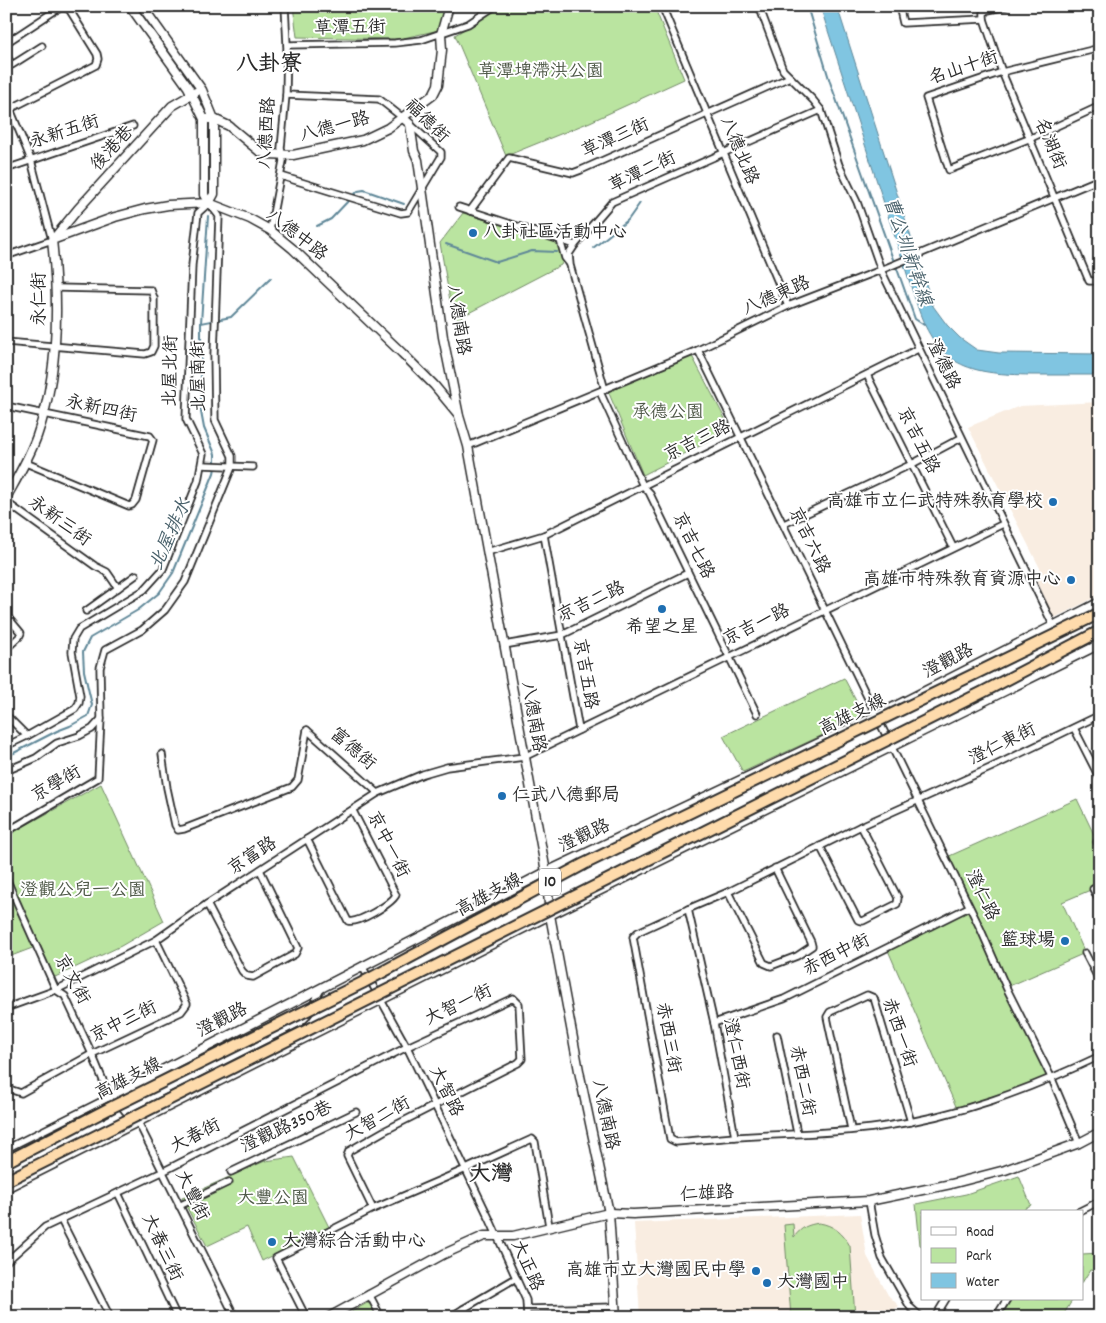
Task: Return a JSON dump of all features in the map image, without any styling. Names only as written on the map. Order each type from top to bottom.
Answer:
[{"type":"highway","name":"高雄支線","points":[[6,1162],[112,1107],[362,983],[584,864],[1100,613]]},
{"type":"highway","name":"高雄支線","points":[[6,1180],[974,696],[1100,631]]},
{"type":"street","points":[[130,6],[192,94],[204,119],[204,195],[209,203],[214,194],[214,119],[202,90],[142,6]]},
{"type":"street","name":"八德西路","points":[[270,230],[281,176],[283,155],[281,148],[286,95],[287,45],[285,6]]},
{"type":"street","name":"八德一路","points":[[214,119],[229,126],[259,151],[267,154],[292,155],[363,140],[388,128],[433,95],[438,85],[442,50],[441,34],[450,6]]},
{"type":"street","name":"草潭五街","points":[[287,45],[395,43],[421,40],[468,24],[495,6]]},
{"type":"street","name":"八德北路","points":[[662,6],[788,306]]},
{"type":"street","points":[[759,6],[783,70],[821,110]]},
{"type":"street","points":[[899,6],[903,23],[984,19]]},
{"type":"street","points":[[984,9],[1006,6]]},
{"type":"street","points":[[6,43],[56,10],[62,8],[69,9],[97,54],[98,60],[96,65],[9,110]]},
{"type":"street","name":"名湖街","points":[[984,9],[984,19],[1002,72],[1054,197],[1090,281],[1100,280]]},
{"type":"street","points":[[6,55],[12,65],[42,46]]},
{"type":"street","name":"名山十街","points":[[1100,48],[1002,72],[926,98],[949,170],[1031,138],[1100,106]]},
{"type":"street","name":"草潭三街","points":[[470,211],[509,158],[573,173],[790,77]]},
{"type":"street","name":"後港巷","points":[[53,239],[172,106],[202,90]]},
{"type":"street","name":"福德街","points":[[281,176],[401,213],[408,212],[442,155],[410,124],[379,99],[286,95]]},
{"type":"street","name":"永仁街","points":[[6,99],[9,110],[32,160],[53,239],[57,288],[55,346],[44,414],[26,463],[6,500]]},
{"type":"street","name":"草潭二街","points":[[602,391],[570,265],[569,254],[575,245],[612,202],[821,110]]},
{"type":"street","name":"澄德路","points":[[821,110],[839,165],[857,202],[881,270],[1053,625]]},
{"type":"street","points":[[204,119],[214,119]]},
{"type":"street","name":"八德南路","points":[[410,124],[423,187],[423,202],[443,337],[459,416],[468,446],[546,872],[550,915],[580,1076],[610,1213],[616,1317]]},
{"type":"street","name":"永新五街","points":[[6,169],[133,126]]},
{"type":"street","name":"八德東路","points":[[468,446],[698,350],[788,306],[881,270],[1100,179]]},
{"type":"street","name":"八德中路","points":[[6,256],[115,217],[145,209],[209,203],[250,219],[270,230],[293,249],[402,352],[434,385],[459,416]]},
{"type":"street","name":"北屋南街","points":[[209,203],[219,216],[214,329],[215,420],[232,456],[229,467]]},
{"type":"street","name":"北屋北街","points":[[6,746],[75,709],[79,703],[80,696],[72,652],[73,640],[79,629],[144,590],[164,569],[205,466],[203,454],[186,419],[188,323],[192,265],[198,213],[209,203]]},
{"type":"street","points":[[459,207],[575,245]]},
{"type":"street","points":[[560,240],[565,258],[570,265]]},
{"type":"street","points":[[6,342],[145,354],[151,352],[154,346],[154,298],[151,290],[57,288]]},
{"type":"street","name":"京吉三路","points":[[487,552],[544,535],[918,349]]},
{"type":"street","name":"京吉六路","points":[[698,350],[892,746]]},
{"type":"street","name":"京吉五路","points":[[867,375],[953,547]]},
{"type":"street","name":"京吉七路","points":[[602,391],[643,486],[649,492],[757,714]]},
{"type":"street","name":"永新四街","points":[[6,406],[150,436],[153,443],[136,500],[129,506],[26,463]]},
{"type":"street","points":[[784,524],[912,464],[961,438]]},
{"type":"street","points":[[205,466],[253,467]]},
{"type":"street","points":[[6,771],[36,758],[57,743],[79,736],[92,729],[102,719],[100,668],[105,650],[142,630],[164,610],[185,582],[229,467]]},
{"type":"street","name":"永新三街","points":[[6,500],[95,566],[107,572],[118,588]]},
{"type":"street","name":"京吉一路","points":[[524,756],[1003,524]]},
{"type":"street","name":"京吉五路","points":[[544,535],[579,730]]},
{"type":"street","name":"京吉二路","points":[[504,645],[562,635],[688,573]]},
{"type":"street","points":[[86,611],[136,575]]},
{"type":"street","name":"澄觀路","points":[[6,1149],[546,872],[876,716],[1100,602]]},
{"type":"street","points":[[6,615],[21,633],[6,649]]},
{"type":"street","points":[[6,1188],[550,915],[1100,644]]},
{"type":"street","points":[[6,715],[27,736]]},
{"type":"street","name":"澄仁東街","points":[[918,801],[1100,715]]},
{"type":"street","name":"京學街","points":[[6,832],[98,778],[102,719]]},
{"type":"street","points":[[1074,728],[1100,778]]},
{"type":"street","name":"富德街","points":[[162,754],[174,825],[178,830],[184,830],[292,788],[298,780],[306,730],[378,793]]},
{"type":"street","name":"澄仁路","points":[[892,746],[1006,987],[1052,1079],[1079,1143]]},
{"type":"street","name":"京富路","points":[[6,1008],[56,990],[156,940],[207,904],[378,793],[423,774],[446,767],[524,756]]},
{"type":"street","points":[[688,909],[728,892],[861,826],[918,801]]},
{"type":"street","name":"京中一街","points":[[307,839],[348,921],[357,921],[390,902],[396,895],[353,811]]},
{"type":"street","points":[[820,846],[858,920],[863,921],[897,904],[898,898],[861,826]]},
{"type":"street","points":[[728,892],[764,963],[771,966],[798,956],[812,946],[811,942],[775,868]]},
{"type":"street","points":[[207,904],[242,971],[247,976],[253,977],[295,954],[298,948],[260,870]]},
{"type":"street","name":"京文街","points":[[6,878],[56,990],[65,996],[110,1097]]},
{"type":"street","points":[[1100,886],[1093,889],[1100,902]]},
{"type":"street","name":"赤西中街","points":[[714,1023],[784,999],[969,906]]},
{"type":"street","name":"澄仁西街","points":[[688,909],[714,1023],[736,1136]]},
{"type":"street","name":"赤西三街","points":[[688,909],[638,932],[633,937],[670,1139],[676,1142],[736,1136]]},
{"type":"street","name":"京中三街","points":[[6,1088],[21,1093],[92,1054],[181,1012],[187,1004],[156,940]]},
{"type":"street","points":[[1085,953],[1100,982]]},
{"type":"street","name":"大智路","points":[[362,966],[406,1047],[496,1235]]},
{"type":"street","points":[[125,1110],[301,1022],[307,1018],[317,994],[323,986]]},
{"type":"street","name":"赤西一街","points":[[851,1129],[827,1017],[830,1012],[867,995],[874,998],[910,1122]]},
{"type":"street","name":"大智一街","points":[[406,1047],[512,998],[519,1004],[522,1059],[518,1063],[435,1106]]},
{"type":"street","name":"赤西二街","points":[[777,1035],[797,1133]]},
{"type":"street","name":"大春街","points":[[6,1262],[45,1227],[162,1172],[406,1047]]},
{"type":"street","points":[[736,1136],[851,1129],[910,1122],[958,1112],[1010,1096],[1052,1079],[1100,1056]]},
{"type":"street","name":"大豐街","points":[[110,1097],[138,1122],[235,1317]]},
{"type":"street","name":"大智二街","points":[[373,1209],[356,1177],[347,1154],[384,1131],[435,1106]]},
{"type":"street","name":"澄觀路350巷","points":[[231,1172],[356,1112]]},
{"type":"street","name":"仁雄路","points":[[329,1317],[444,1254],[484,1236],[513,1236],[610,1213],[652,1213],[869,1201],[1005,1170],[1079,1143],[1100,1132]]},
{"type":"street","points":[[306,1317],[276,1258],[373,1209],[532,1139],[535,1142],[549,1226]]},
{"type":"street","points":[[179,1206],[229,1182]]},
{"type":"street","name":"大春三街","points":[[118,1193],[177,1317]]},
{"type":"street","points":[[869,1201],[875,1235],[882,1258],[910,1307],[921,1317]]},
{"type":"street","points":[[1082,1210],[1100,1201]]},
{"type":"street","points":[[61,1220],[110,1317]]},
{"type":"street","name":"大正路","points":[[496,1235],[526,1300],[527,1317]]},
{"type":"street","points":[[450,1317],[516,1278]]},
{"type":"street","points":[[369,1294],[381,1317]]},
{"type":"street","points":[[935,1317],[945,1300]]},
{"type":"street","points":[[996,1317],[1005,1300]]},
{"type":"street","name":"大正路","points":[[527,1309],[616,1307]]},
{"type":"street","points":[[463,1309],[471,1317]]},
{"type":"shaded area","name":"高雄市立仁武特殊教育學校","points":[[1100,402],[1100,595],[1054,618],[1037,581],[1045,578],[968,427],[1020,406]]},
{"type":"shaded area","name":"高雄市立大灣國民中學","points":[[860,1214],[867,1256],[888,1295],[899,1306],[886,1317],[640,1317],[634,1223]]},
{"type":"green space","points":[[293,6],[445,6],[439,30],[399,39],[297,37]]},
{"type":"green space","name":"草潭埤滯洪公園","points":[[502,6],[654,6],[684,79],[590,122],[506,156],[455,35]]},
{"type":"green space","points":[[463,213],[560,242],[564,259],[561,265],[457,319],[453,318],[440,243]]},
{"type":"green space","name":"承德公園","points":[[692,356],[731,430],[643,475],[608,391]]},
{"type":"green space","points":[[844,678],[864,716],[743,772],[723,736]]},
{"type":"green space","name":"澄觀公兒一公園","points":[[101,784],[164,921],[121,946],[53,978],[6,868],[6,836]]},
{"type":"green space","points":[[1077,799],[1100,847],[1100,886],[1062,902],[1085,953],[1007,987],[1052,1079],[958,1111],[887,948],[968,907],[945,858]]},
{"type":"green space","points":[[6,887],[35,947],[6,958]]},
{"type":"green space","name":"大豐公園","points":[[294,1157],[329,1227],[262,1261],[247,1227],[207,1246],[182,1198],[265,1161]]},
{"type":"green space","points":[[1019,1176],[1031,1205],[1025,1208],[1026,1210],[921,1210],[920,1245],[916,1204],[966,1194]]},
{"type":"green space","points":[[819,1223],[837,1230],[850,1246],[855,1317],[791,1317],[784,1225],[793,1224],[794,1237],[805,1227]]},
{"type":"green space","points":[[1100,1253],[1100,1272],[1090,1270],[1084,1280],[1084,1254]]},
{"type":"green space","points":[[1011,1300],[1072,1300],[1062,1317],[1001,1317]]},
{"type":"green space","points":[[367,1303],[372,1305],[378,1317],[343,1317]]},
{"type":"water","points":[[820,6],[837,6],[933,306],[947,325],[960,338],[977,350],[999,353],[1100,354],[1100,375],[992,373],[976,370],[962,364],[937,345],[919,311]]},
{"type":"waterway","name":"曹公圳新幹線","points":[[807,6],[830,82],[894,262]]},
{"type":"waterway","name":"北屋排水","points":[[353,196],[358,191],[364,190],[404,204]]},
{"type":"waterway","name":"北屋排水","points":[[317,226],[331,219],[350,199]]},
{"type":"waterway","name":"北屋排水","points":[[593,248],[628,220],[640,203]]},
{"type":"waterway","name":"北屋排水","points":[[208,216],[201,323],[201,412],[204,428],[215,454],[215,463]]},
{"type":"waterway","name":"北屋排水","points":[[446,244],[497,262],[532,251],[557,252]]},
{"type":"waterway","name":"曹公圳新幹線","points":[[896,266],[915,319],[924,325]]},
{"type":"waterway","name":"北屋排水","points":[[201,323],[231,317],[271,278]]},
{"type":"waterway","name":"北屋排水","points":[[6,757],[88,716],[92,705],[84,671],[83,652],[90,638],[138,610],[159,593],[173,573],[215,468]]},
{"type":"place","name":"八卦社區活動中心","points":[[473,233]]},
{"type":"place","name":"高雄市立仁武特殊教育學校","points":[[1053,502]]},
{"type":"place","name":"高雄市特殊教育資源中心","points":[[1071,580]]},
{"type":"place","name":"希望之星","points":[[662,609]]},
{"type":"place","name":"仁武八德郵局","points":[[502,796]]},
{"type":"place","name":"籃球場","points":[[1065,941]]},
{"type":"place","name":"大灣綜合活動中心","points":[[272,1242]]},
{"type":"place","name":"高雄市立大灣國民中學","points":[[756,1271]]},
{"type":"place","name":"大灣國中","points":[[767,1283]]},
{"type":"district","name":"八卦寮","points":[[269,65]]},
{"type":"district","name":"大灣","points":[[491,1175]]}]
